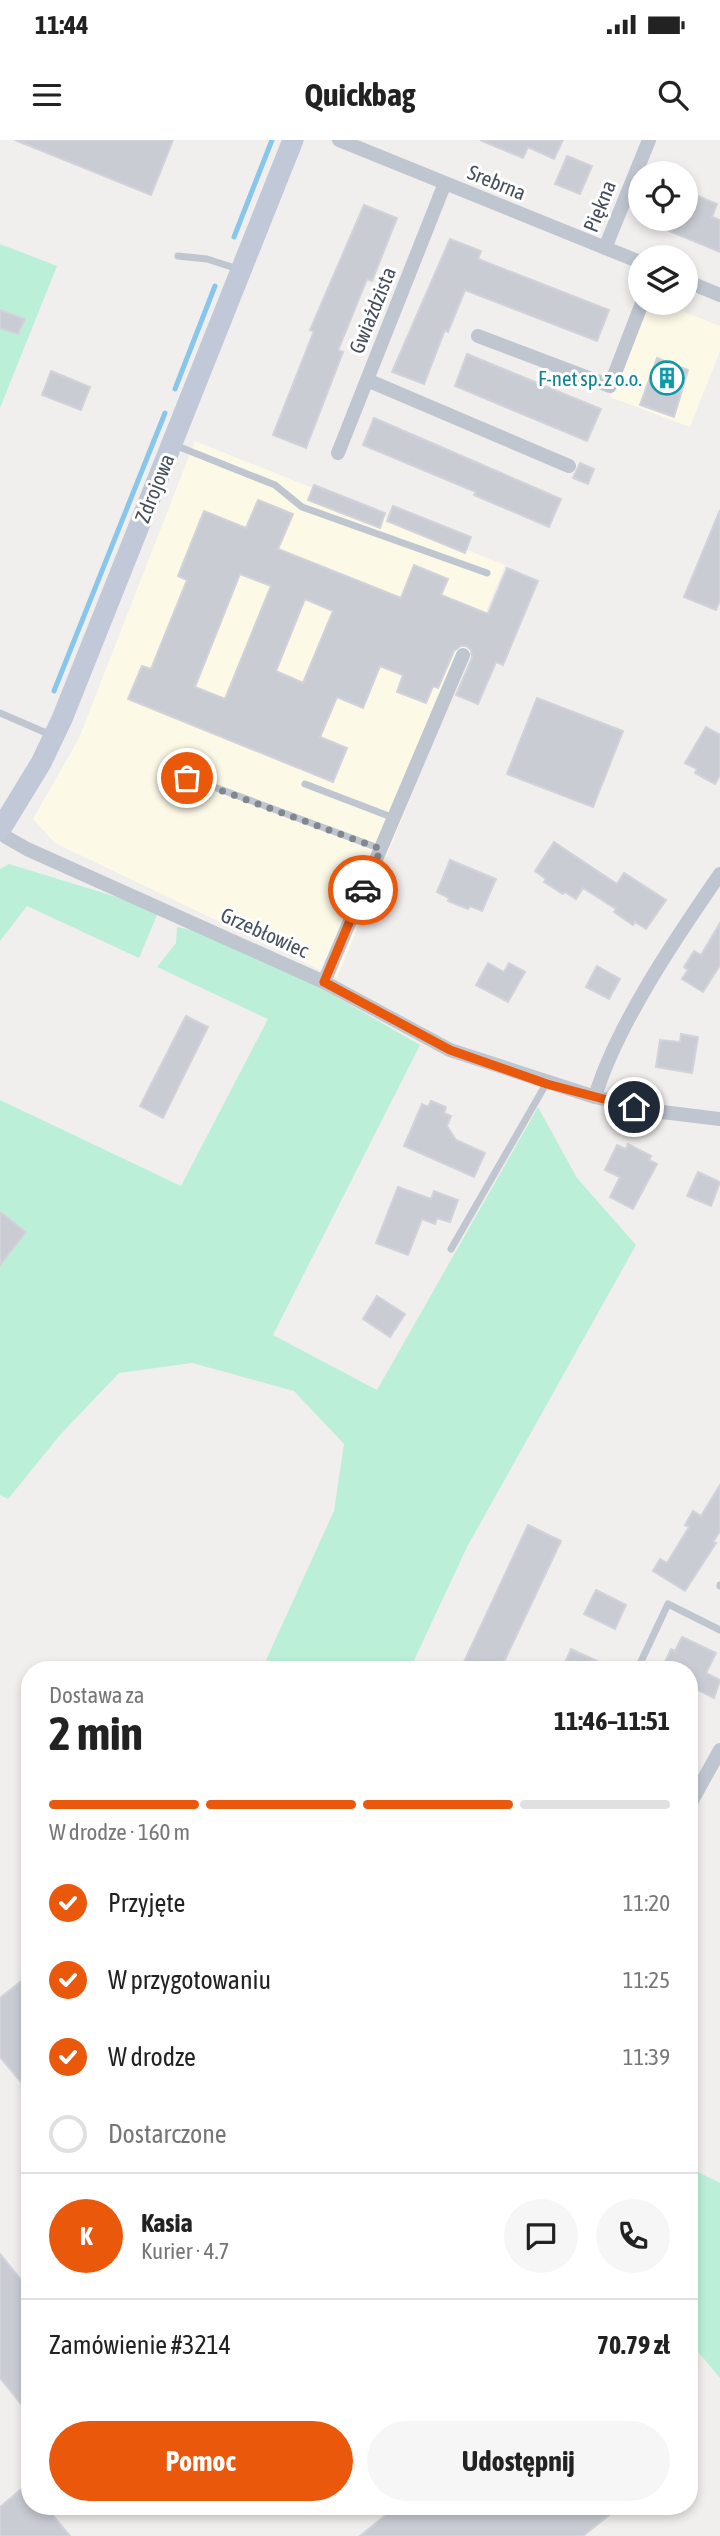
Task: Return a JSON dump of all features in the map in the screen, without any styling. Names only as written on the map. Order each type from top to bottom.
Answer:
[{"type":"street","name":"Zdrojowa","points":[[0,829],[54,737],[293,140]]},
{"type":"street","name":"Srebrna","points":[[339,140],[628,257]]},
{"type":"street","name":"Piękna","points":[[605,248],[649,140]]},
{"type":"street","name":"Gwiaździsta","points":[[338,453],[445,183]]},
{"type":"street","points":[[698,286],[720,295]]},
{"type":"street","points":[[478,337],[610,386],[637,315]]},
{"type":"street","points":[[367,380],[569,466]]},
{"type":"street","points":[[324,982],[463,655]]},
{"type":"street","name":"Grzebłowiec","points":[[0,829],[6,837],[27,849],[324,982],[450,1050],[547,1084],[595,1097],[654,1111],[720,1119]]},
{"type":"street","points":[[595,1097],[603,1070],[647,990],[720,874]]},
{"type":"street","points":[[698,1790],[720,1750]]},
{"type":"lane","points":[[178,257],[213,260],[241,270]]},
{"type":"lane","points":[[172,444],[275,485],[302,507],[487,573]]},
{"type":"lane","points":[[0,713],[54,737]]},
{"type":"lane","points":[[187,778],[381,849]]},
{"type":"lane","points":[[305,784],[394,818]]},
{"type":"lane","points":[[451,1249],[547,1084]]},
{"type":"lane","points":[[641,1661],[668,1604],[720,1629]]},
{"type":"shaded area","points":[[643,315],[692,315],[720,326],[720,351],[690,427],[610,397]]},
{"type":"shaded area","points":[[195,441],[505,565],[337,978],[55,843],[33,819],[79,738]]},
{"type":"green space","points":[[0,244],[57,266],[0,408]]},
{"type":"green space","points":[[9,864],[159,910],[139,958],[27,906],[0,941],[0,869]]},
{"type":"green space","points":[[177,927],[202,932],[323,989],[420,1045],[273,1335],[377,1390],[538,1107],[577,1178],[636,1245],[467,1547],[414,1661],[266,1661],[334,1511],[344,1444],[294,1391],[192,1363],[119,1373],[60,1435],[8,1499],[0,1495],[0,1100],[181,1186],[268,1019],[157,967],[176,943]]},
{"type":"green space","points":[[698,2172],[720,2183],[720,2378],[698,2352]]},
{"type":"building","points":[[15,140],[173,140],[151,195]]},
{"type":"building","points":[[480,140],[563,140],[554,159],[528,147],[523,158]]},
{"type":"building","points":[[567,156],[592,166],[580,194],[555,184]]},
{"type":"building","points":[[698,196],[717,204],[712,217],[720,220],[720,252],[669,231],[698,231]]},
{"type":"building","points":[[364,205],[397,218],[372,281],[367,279],[338,350],[343,352],[306,448],[273,435],[314,331],[310,330]]},
{"type":"building","points":[[450,239],[481,251],[478,259],[609,310],[597,341],[465,290],[448,332],[445,330],[424,384],[392,372]]},
{"type":"building","points":[[0,310],[25,319],[18,334],[0,328]]},
{"type":"building","points":[[467,354],[601,409],[587,441],[455,386]]},
{"type":"building","points":[[657,358],[688,370],[674,417],[640,405]]},
{"type":"building","points":[[51,371],[90,387],[81,410],[42,395]]},
{"type":"building","points":[[374,418],[561,499],[549,527],[474,495],[476,492],[363,445]]},
{"type":"building","points":[[580,463],[594,469],[588,484],[573,478]]},
{"type":"building","points":[[314,485],[385,513],[380,528],[308,500]]},
{"type":"building","points":[[258,500],[293,514],[278,549],[401,598],[414,565],[448,579],[441,595],[488,614],[507,568],[538,581],[503,665],[496,662],[478,704],[456,695],[472,658],[471,650],[466,646],[454,651],[438,688],[433,686],[426,703],[397,692],[403,675],[380,666],[363,708],[337,697],[320,737],[347,748],[333,782],[128,699],[142,666],[151,669],[187,580],[178,576],[204,511],[246,528]],"holes":[[[240,574],[271,586],[225,699],[195,687]],[[305,599],[333,611],[303,683],[276,671]]]},
{"type":"building","points":[[393,506],[471,537],[465,553],[387,521]]},
{"type":"building","points":[[720,510],[720,600],[716,610],[684,597]]},
{"type":"building","points":[[537,698],[623,731],[593,807],[507,774]]},
{"type":"building","points":[[706,727],[720,735],[720,775],[715,784],[695,773],[697,769],[685,763]]},
{"type":"building","points":[[554,842],[617,884],[624,873],[666,900],[646,929],[635,922],[633,925],[614,912],[616,909],[583,888],[576,899],[544,882],[546,879],[535,871]]},
{"type":"building","points":[[450,860],[496,879],[482,911],[448,901],[449,898],[437,892]]},
{"type":"building","points":[[720,923],[720,965],[703,992],[682,979],[688,970],[684,967],[694,951],[701,955]]},
{"type":"building","points":[[488,963],[504,972],[509,963],[525,972],[508,1002],[476,985]]},
{"type":"building","points":[[597,966],[620,979],[609,999],[586,987]]},
{"type":"building","points":[[186,1016],[208,1027],[163,1118],[140,1106]]},
{"type":"building","points":[[681,1034],[698,1037],[692,1073],[656,1067],[660,1040],[680,1042]]},
{"type":"building","points":[[431,1101],[446,1107],[444,1113],[451,1116],[447,1126],[456,1140],[485,1153],[474,1177],[404,1146],[422,1104],[428,1107]]},
{"type":"building","points":[[628,1144],[651,1156],[649,1160],[657,1164],[633,1209],[610,1197],[620,1177],[605,1170],[617,1145],[626,1149]]},
{"type":"building","points":[[698,1172],[720,1182],[711,1206],[687,1196]]},
{"type":"building","points":[[398,1187],[431,1199],[434,1191],[458,1200],[450,1222],[437,1218],[435,1224],[422,1219],[408,1255],[376,1243]]},
{"type":"building","points":[[0,1212],[26,1232],[0,1265]]},
{"type":"building","points":[[377,1296],[405,1314],[390,1337],[363,1319]]},
{"type":"building","points":[[720,1485],[720,1531],[713,1542],[716,1543],[685,1591],[653,1571],[660,1559],[667,1563],[689,1527],[685,1525],[693,1511],[701,1516]]},
{"type":"building","points":[[528,1525],[561,1541],[504,1661],[464,1661]]},
{"type":"building","points":[[596,1590],[626,1605],[615,1629],[584,1614]]},
{"type":"building","points":[[682,1637],[716,1653],[706,1673],[720,1680],[714,1698],[698,1690],[698,1661],[665,1661],[671,1649],[675,1651]]},
{"type":"building","points":[[571,1649],[597,1661],[566,1661]]},
{"type":"building","points":[[21,1981],[21,2082],[0,2057],[0,1998]]},
{"type":"building","points":[[0,2254],[21,2280],[21,2404],[0,2378]]},
{"type":"building","points":[[21,2490],[21,2515],[52,2515],[70,2536],[0,2536],[0,2507]]},
{"type":"building","points":[[386,2515],[609,2515],[583,2536],[360,2536]]},
{"type":"waterway","points":[[234,237],[272,140]]},
{"type":"waterway","points":[[175,389],[215,286]]},
{"type":"waterway","points":[[54,691],[165,413]]},
{"type":"way so far","points":[[187,778],[381,849],[363,890]]},
{"type":"place","name":"F-net sp. z o.o.","points":[[667,378]]},
{"type":"route","points":[[363,890],[324,982],[450,1050],[547,1084],[634,1107]]}]
